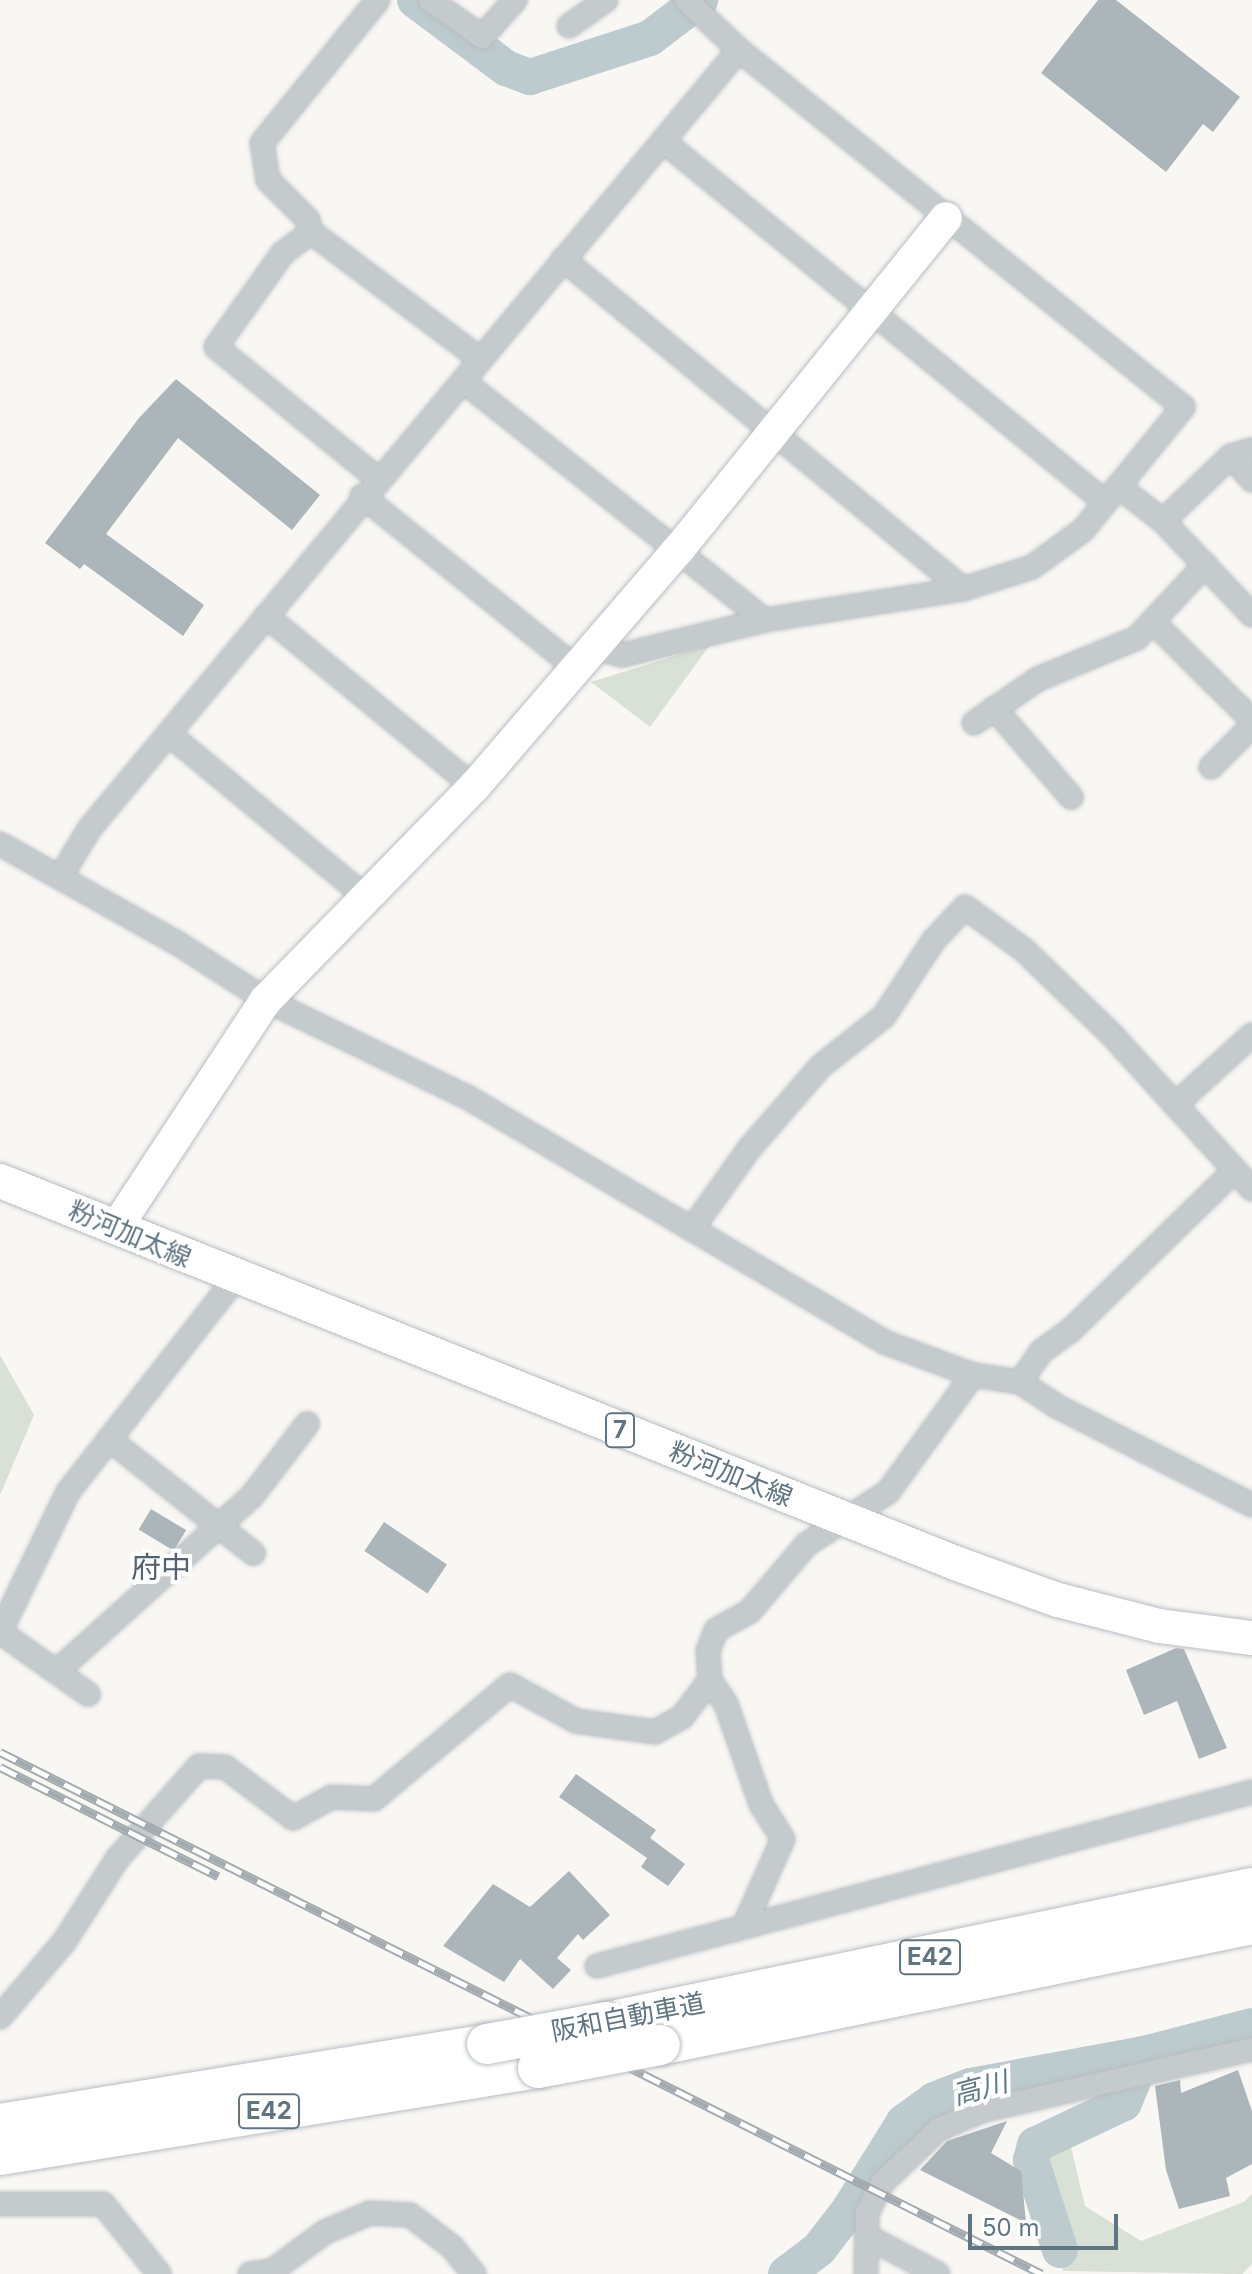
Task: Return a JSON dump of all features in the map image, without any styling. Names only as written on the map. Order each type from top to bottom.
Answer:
[{"type":"highway","name":"阪和自動車道","points":[[0,2124],[607,2022],[1252,1888]]},
{"type":"highway","name":"阪和自動車道","points":[[0,2155],[538,2068],[1252,1924]]},
{"type":"main road","name":"粉河加太線","points":[[0,1181],[846,1520],[1058,1600],[1159,1626],[1252,1638]]},
{"type":"street","points":[[378,0],[262,143],[268,180],[308,220],[311,232],[480,359]]},
{"type":"street","points":[[430,0],[482,37],[515,0]]},
{"type":"street","points":[[569,26],[606,0]]},
{"type":"street","points":[[362,496],[586,658],[622,655],[765,620],[963,589],[1032,567],[1083,530],[1183,407],[739,50],[686,0]]},
{"type":"street","points":[[61,876],[90,828],[170,735],[362,496],[463,381],[739,50]]},
{"type":"street","points":[[663,141],[871,310],[1112,494],[1163,521],[1252,615]]},
{"type":"street","points":[[116,1228],[266,1000],[474,787],[679,549],[946,218]]},
{"type":"street","points":[[311,232],[283,253],[216,347],[378,479]]},
{"type":"street","points":[[563,259],[963,589]]},
{"type":"street","points":[[463,381],[765,620]]},
{"type":"street","points":[[1163,521],[1242,453],[1252,480]]},
{"type":"street","points":[[974,723],[1038,679],[1137,638],[1155,624],[1205,565]]},
{"type":"street","points":[[266,616],[474,787]]},
{"type":"street","points":[[1155,624],[1252,723],[1211,767]]},
{"type":"street","points":[[994,708],[1071,797]]},
{"type":"street","points":[[170,735],[366,897]]},
{"type":"street","points":[[0,844],[61,876],[266,1000],[467,1097],[887,1343],[973,1375],[1020,1382],[1058,1407],[1252,1505]]},
{"type":"street","points":[[692,1229],[749,1149],[821,1066],[884,1016],[934,940],[965,907],[1024,950],[1252,1189]]},
{"type":"street","points":[[1175,1105],[1252,1035]]},
{"type":"street","points":[[1020,1382],[1042,1351],[1070,1331],[1233,1172]]},
{"type":"street","points":[[88,1694],[0,1632],[68,1492],[236,1278]]},
{"type":"street","points":[[745,1924],[783,1839],[761,1804],[726,1704],[710,1680],[708,1651],[716,1630],[750,1611],[807,1544],[888,1492],[973,1375]]},
{"type":"street","points":[[56,1672],[252,1496],[307,1424]]},
{"type":"street","points":[[109,1439],[253,1553]]},
{"type":"street","points":[[0,2017],[64,1942],[118,1858],[199,1766],[225,1767],[293,1818],[332,1797],[374,1799],[510,1685],[576,1721],[655,1732],[682,1717],[710,1680]]},
{"type":"street","points":[[597,1966],[745,1924],[945,1878],[1159,1814],[1252,1792]]},
{"type":"street","points":[[866,2274],[867,2213],[883,2182],[939,2129],[984,2110],[1252,2049]]},
{"type":"street","points":[[0,2204],[103,2204],[159,2274]]},
{"type":"street","points":[[250,2274],[272,2271],[325,2232],[370,2213],[410,2215],[452,2247],[474,2274]]},
{"type":"street","points":[[868,2237],[938,2274]]},
{"type":"shaded area","points":[[710,645],[650,727],[591,682]]},
{"type":"shaded area","points":[[0,1355],[34,1415],[0,1495]]},
{"type":"shaded area","points":[[1065,2122],[1085,2206],[1141,2241],[1244,2202],[1252,2194],[1252,2264],[1242,2274],[1064,2271],[1034,2231],[1031,2136]]},
{"type":"building","points":[[1098,0],[1116,0],[1240,97],[1213,132],[1203,124],[1166,172],[1041,73]]},
{"type":"building","points":[[176,379],[320,495],[292,530],[178,438],[106,534],[204,605],[183,636],[84,564],[80,569],[45,543],[139,418]]},
{"type":"building","points":[[151,1509],[186,1530],[174,1551],[139,1530]]},
{"type":"building","points":[[384,1522],[447,1564],[427,1594],[364,1551]]},
{"type":"building","points":[[1176,1648],[1184,1649],[1227,1748],[1199,1759],[1177,1701],[1144,1715],[1126,1670]]},
{"type":"building","points":[[576,1774],[656,1830],[650,1838],[685,1864],[668,1886],[641,1867],[647,1858],[559,1797]]},
{"type":"building","points":[[569,1871],[610,1915],[583,1940],[578,1934],[557,1958],[571,1970],[553,1989],[520,1959],[504,1982],[443,1946],[493,1884],[530,1907]]},
{"type":"building","points":[[1238,2070],[1252,2111],[1252,2164],[1226,2178],[1230,2196],[1179,2209],[1166,2170],[1155,2086],[1180,2080],[1181,2093]]},
{"type":"building","points":[[1007,2121],[991,2153],[1021,2171],[1026,2223],[920,2170],[947,2141]]},
{"type":"waterway","points":[[415,0],[506,68],[530,77],[650,38],[700,0]]},
{"type":"waterway","name":"高川","points":[[786,2274],[819,2249],[849,2210],[904,2122],[934,2100],[971,2086],[1144,2054],[1252,2026]]},
{"type":"waterway","points":[[1060,2250],[1031,2160],[1035,2145],[1124,2103],[1144,2054]]},
{"type":"railway","points":[[0,1752],[1042,2274]]},
{"type":"railway","points":[[0,1767],[218,1876]]},
{"type":"district","name":"府中","points":[[161,1567]]}]
